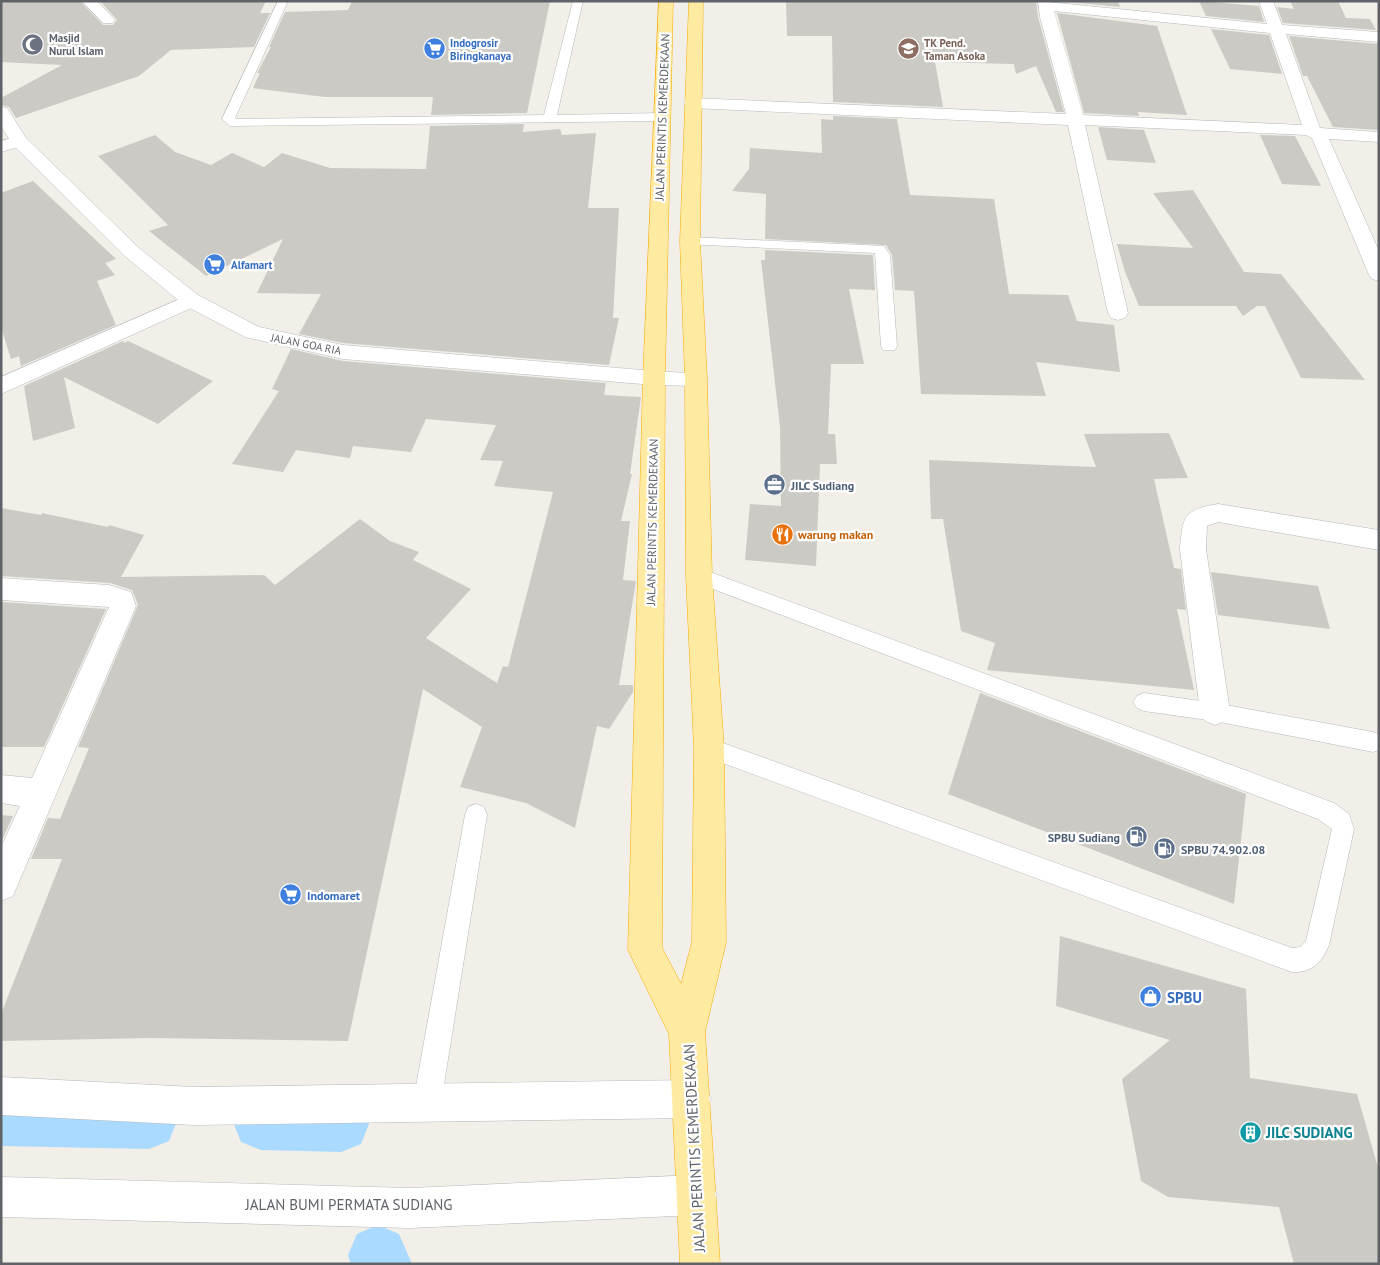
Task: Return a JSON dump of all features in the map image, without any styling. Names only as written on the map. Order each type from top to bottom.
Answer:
[{"type":"highway","name":"JALAN PERINTIS KEMERDEKAAN","points":[[666,1],[654,378],[645,950],[687,1032]]},
{"type":"highway","name":"JALAN PERINTIS KEMERDEKAAN","points":[[696,1],[690,241],[696,380],[699,576],[710,748],[709,942],[687,1032],[700,1264]]},
{"type":"street","points":[[1266,1],[1315,132],[1377,269]]},
{"type":"street","points":[[90,2],[108,20]]},
{"type":"street","points":[[1118,312],[1075,118],[1046,17],[1045,4],[1276,29],[1379,37]]},
{"type":"street","points":[[692,103],[1075,118],[1379,137]]},
{"type":"street","name":"JALAN GOA RIA","points":[[1,112],[10,144],[133,253],[192,300],[253,332],[343,352],[696,380]]},
{"type":"street","points":[[1341,135],[1379,149]]},
{"type":"street","points":[[1,386],[192,300]]},
{"type":"street","points":[[1215,712],[1193,549],[1195,522],[1202,516],[1218,513],[1379,540]]},
{"type":"street","points":[[1,589],[109,596],[122,600],[121,614],[1,885]]},
{"type":"street","points":[[1,788],[42,794]]},
{"type":"street","points":[[1,1096],[194,1106],[692,1099]]},
{"type":"street","name":"JALAN BUMI PERMATA SUDIANG","points":[[1,1197],[410,1208],[615,1197],[697,1195]]},
{"type":"lane","points":[[283,1],[228,118],[230,121],[240,124],[550,117],[662,117]]},
{"type":"lane","points":[[550,117],[578,1]]},
{"type":"lane","points":[[690,241],[879,249],[883,255],[889,346]]},
{"type":"lane","points":[[699,576],[1326,811],[1338,819],[1343,829],[1314,951],[1305,958],[1292,960],[710,748]]},
{"type":"lane","points":[[1144,702],[1215,712],[1373,742]]},
{"type":"lane","points":[[427,1103],[476,815]]},
{"type":"building","points":[[1,1],[80,1],[103,25],[113,25],[117,20],[100,1],[266,1],[260,13],[270,13],[254,47],[171,50],[139,76],[16,118],[9,107],[1,105],[1,98],[62,65],[1,62]]},
{"type":"building","name":"Indogrosir Biringkanaya","points":[[352,1],[550,1],[527,113],[431,115],[433,97],[325,97],[253,88],[260,73],[257,73],[271,47],[269,47],[285,12],[348,10]]},
{"type":"building","points":[[786,1],[1036,1],[1038,17],[1064,112],[1056,112],[1036,66],[1016,74],[1014,64],[935,62],[943,107],[833,102],[832,36],[787,36]]},
{"type":"building","points":[[1059,1],[1118,1],[1120,7]]},
{"type":"building","points":[[1199,1],[1259,6],[1264,22],[1206,16]]},
{"type":"building","points":[[1290,1],[1338,1],[1346,18],[1370,19],[1376,30],[1283,23],[1277,7],[1294,9]]},
{"type":"building","points":[[1057,13],[1157,26],[1187,115],[1138,112],[1139,116],[1084,113]]},
{"type":"building","points":[[1211,29],[1269,35],[1282,74],[1230,69]]},
{"type":"building","points":[[1289,36],[1379,44],[1379,130],[1333,127],[1307,76],[1303,76]]},
{"type":"building","points":[[833,116],[897,119],[910,195],[994,199],[1009,294],[1068,295],[1077,321],[1114,325],[1120,372],[1036,362],[1046,396],[921,394],[914,291],[895,290],[892,255],[886,245],[765,239],[766,194],[732,191],[749,169],[750,148],[822,153],[821,119],[833,120]]},
{"type":"building","points":[[524,124],[523,132],[560,129],[562,135],[596,133],[588,208],[619,208],[613,318],[619,318],[609,365],[343,343],[299,334],[321,294],[257,293],[283,239],[206,276],[149,231],[168,225],[98,156],[155,135],[175,152],[211,165],[232,153],[264,167],[282,153],[330,168],[426,169],[430,126]]},
{"type":"building","points":[[1098,127],[1144,130],[1156,163],[1107,160]]},
{"type":"building","points":[[1260,135],[1295,136],[1321,186],[1282,184]]},
{"type":"building","points":[[33,181],[116,259],[105,263],[115,275],[97,281],[116,325],[21,366],[19,356],[11,359],[1,327],[1,193]]},
{"type":"building","points":[[1193,190],[1244,272],[1281,274],[1365,380],[1301,378],[1265,306],[1257,306],[1243,316],[1236,306],[1139,306],[1125,272],[1117,244],[1193,248],[1153,193]]},
{"type":"building","points":[[765,250],[873,255],[875,290],[849,289],[864,364],[831,364],[828,434],[835,434],[837,464],[820,464],[816,566],[745,560],[750,504],[781,506],[780,427],[761,260],[765,260]]},
{"type":"building","points":[[123,341],[124,343],[128,341],[213,381],[158,424],[64,377],[75,428],[33,441],[24,386]]},
{"type":"building","points":[[291,349],[343,361],[606,383],[604,395],[641,397],[630,474],[632,474],[621,521],[630,521],[623,580],[636,581],[619,685],[633,685],[633,692],[609,729],[597,726],[575,828],[526,803],[460,787],[482,727],[423,689],[348,1041],[151,1038],[1,1041],[1,1014],[62,859],[31,859],[48,818],[60,819],[89,748],[78,747],[138,605],[132,590],[110,583],[1,576],[1,508],[41,515],[42,513],[108,527],[109,525],[144,535],[121,577],[264,575],[275,585],[360,519],[390,541],[419,552],[413,560],[471,589],[426,638],[497,683],[503,666],[508,667],[553,492],[494,486],[503,461],[480,460],[496,425],[426,419],[411,452],[353,446],[350,458],[296,450],[283,472],[232,464],[279,391],[272,389]]},
{"type":"building","points":[[1169,433],[1188,478],[1154,479],[1174,568],[1181,569],[1186,610],[1177,609],[1194,690],[987,670],[995,643],[961,631],[943,519],[931,519],[929,460],[1096,467],[1084,434]]},
{"type":"building","points":[[1211,572],[1318,586],[1330,629],[1218,615]]},
{"type":"building","points":[[1,602],[106,609],[44,747],[1,747]]},
{"type":"building","name":"SPBU 74.902.08","points":[[980,693],[1246,794],[1234,904],[948,794]]},
{"type":"building","points":[[1,815],[13,816],[1,842]]},
{"type":"building","name":"JILC SUDIANG","points":[[1060,936],[1246,989],[1250,1078],[1357,1094],[1379,1171],[1379,1264],[1294,1264],[1279,1207],[1168,1197],[1141,1181],[1122,1079],[1170,1040],[1056,1006]]},
{"type":"waterway","points":[[1,1118],[149,1121]]},
{"type":"waterway","points":[[261,1122],[341,1124]]},
{"type":"waterway","points":[[378,1255],[382,1264]]},
{"type":"place","name":"Masjid Nurul Islam","points":[[33,44]]},
{"type":"place","name":"Indogrosir Biringkanaya","points":[[434,49]]},
{"type":"place","name":"TK Pend. Taman Asoka","points":[[908,49]]},
{"type":"place","name":"Alfamart","points":[[215,265]]},
{"type":"place","name":"JILC Sudiang","points":[[775,485]]},
{"type":"place","name":"warung makan","points":[[782,534]]},
{"type":"place","name":"SPBU Sudiang","points":[[1136,837]]},
{"type":"place","name":"SPBU 74.902.08","points":[[1165,849]]},
{"type":"place","name":"Indomaret","points":[[291,895]]},
{"type":"place","name":"SPBU","points":[[1151,997]]},
{"type":"place","name":"JILC SUDIANG","points":[[1250,1132]]}]
